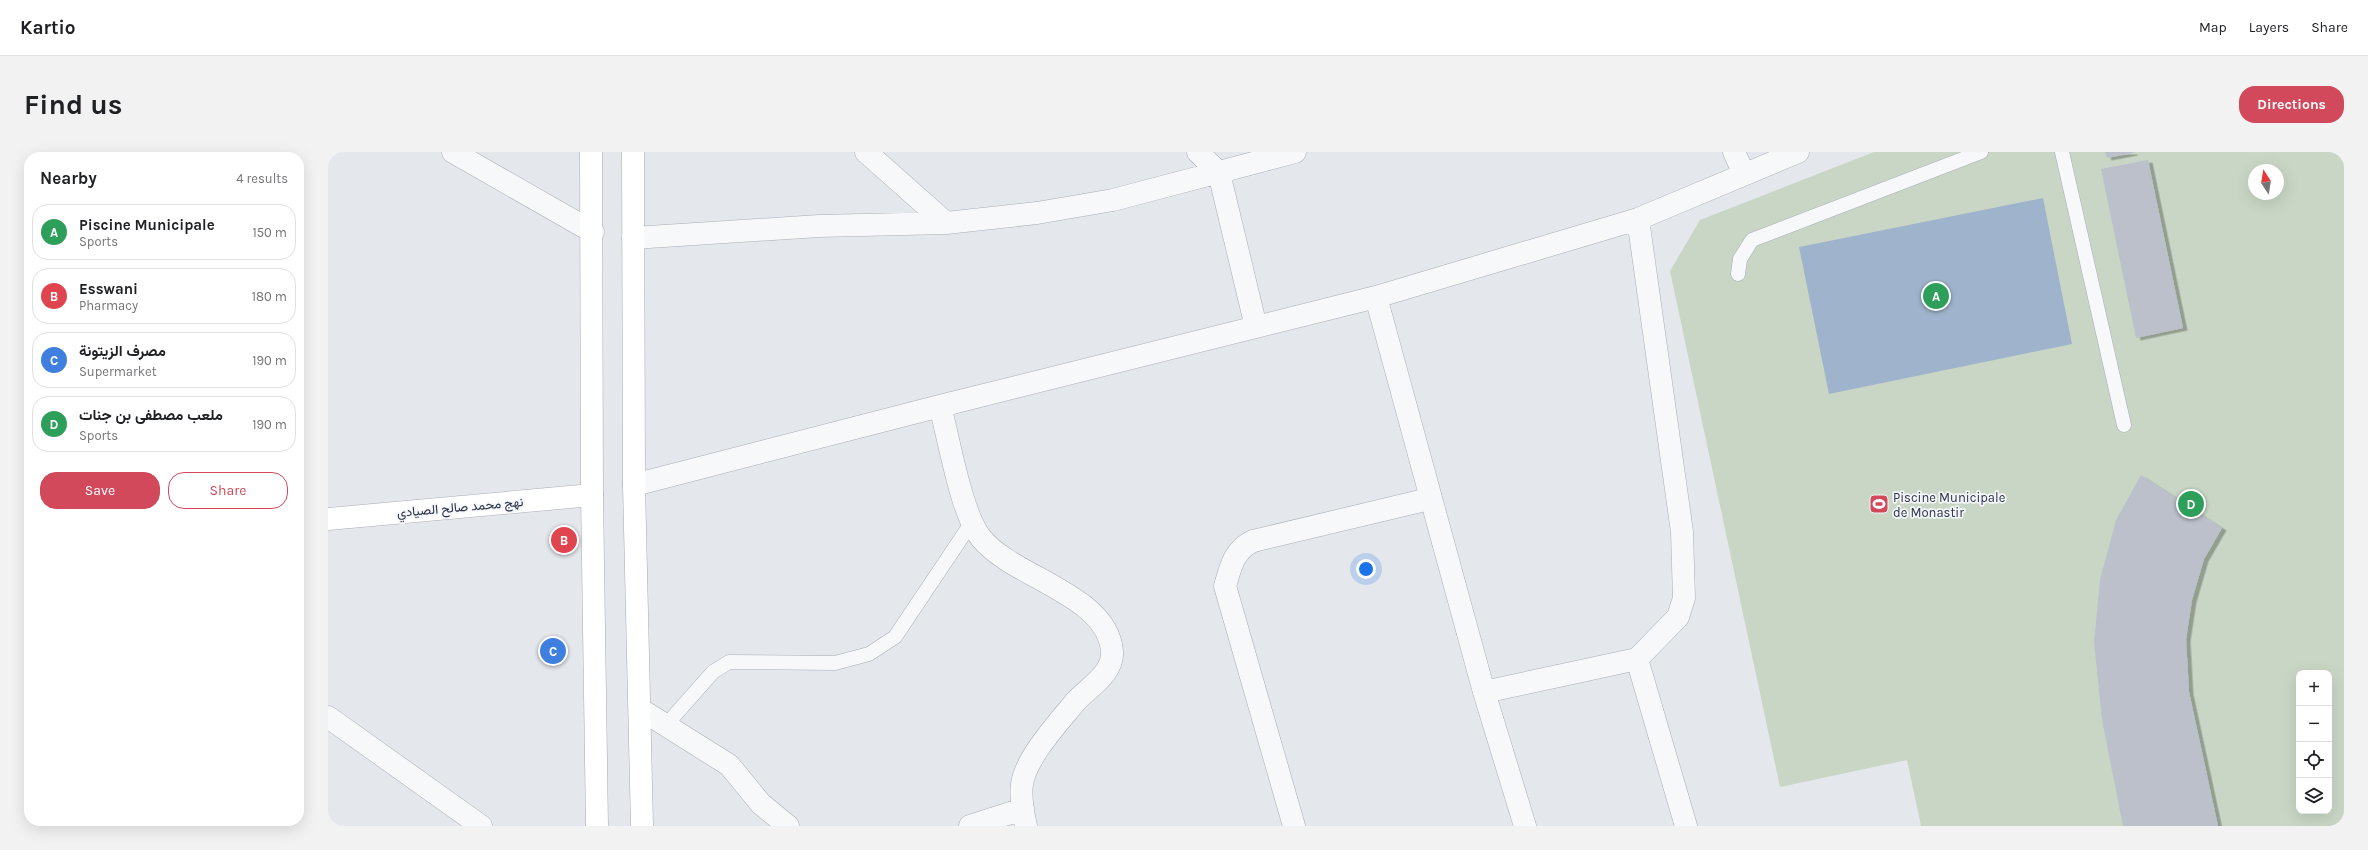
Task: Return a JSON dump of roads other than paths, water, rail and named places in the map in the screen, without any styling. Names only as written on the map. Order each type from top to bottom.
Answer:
[{"type":"main road","points":[[591,152],[593,232],[592,495],[597,826]]},
{"type":"main road","points":[[633,152],[634,485],[642,826]]},
{"type":"main road","name":"نهج محمد صالح الصيادي","points":[[328,519],[592,495]]},
{"type":"street","points":[[453,152],[593,232]]},
{"type":"street","points":[[866,152],[946,223]]},
{"type":"street","points":[[1198,152],[1219,173],[1256,327]]},
{"type":"street","points":[[633,238],[819,226],[946,223],[1037,213],[1113,200],[1295,152]]},
{"type":"street","points":[[1734,152],[1744,174]]},
{"type":"street","points":[[634,485],[940,406],[1376,297],[1638,219],[1798,152]]},
{"type":"street","points":[[1484,692],[1637,659],[1678,617],[1684,598],[1682,532],[1638,219]]},
{"type":"street","points":[[1376,297],[1484,692],[1525,826]]},
{"type":"street","points":[[940,406],[972,522],[981,538],[1026,572],[1075,598],[1093,615],[1106,633],[1112,651],[1110,664],[1100,678],[1077,701],[1030,762],[1022,784],[1025,818],[970,826]]},
{"type":"street","points":[[1294,826],[1225,586],[1233,557],[1246,544],[1254,541],[1430,499]]},
{"type":"street","points":[[1637,659],[1686,826]]},
{"type":"street","points":[[640,709],[729,765],[761,804],[788,826]]},
{"type":"street","points":[[328,717],[481,826]]},
{"type":"lane","points":[[1738,274],[1740,259],[1752,240],[1981,152]]},
{"type":"lane","points":[[2062,152],[2124,425]]},
{"type":"lane","points":[[666,725],[713,672],[729,662],[835,664],[869,654],[895,636],[972,522]]},
{"type":"water","points":[[2043,198],[2072,344],[1829,394],[1799,247]]},
{"type":"place","name":"Piscine Municipale","points":[[1936,296]]},
{"type":"place","name":"Piscine Municipale de Monastir","points":[[1879,504]]},
{"type":"place","name":"ملعب مصطفى بن جنات","points":[[2191,504]]},
{"type":"place","name":"Esswani","points":[[564,540]]},
{"type":"place","name":"مصرف الزيتونة","points":[[553,651]]}]
